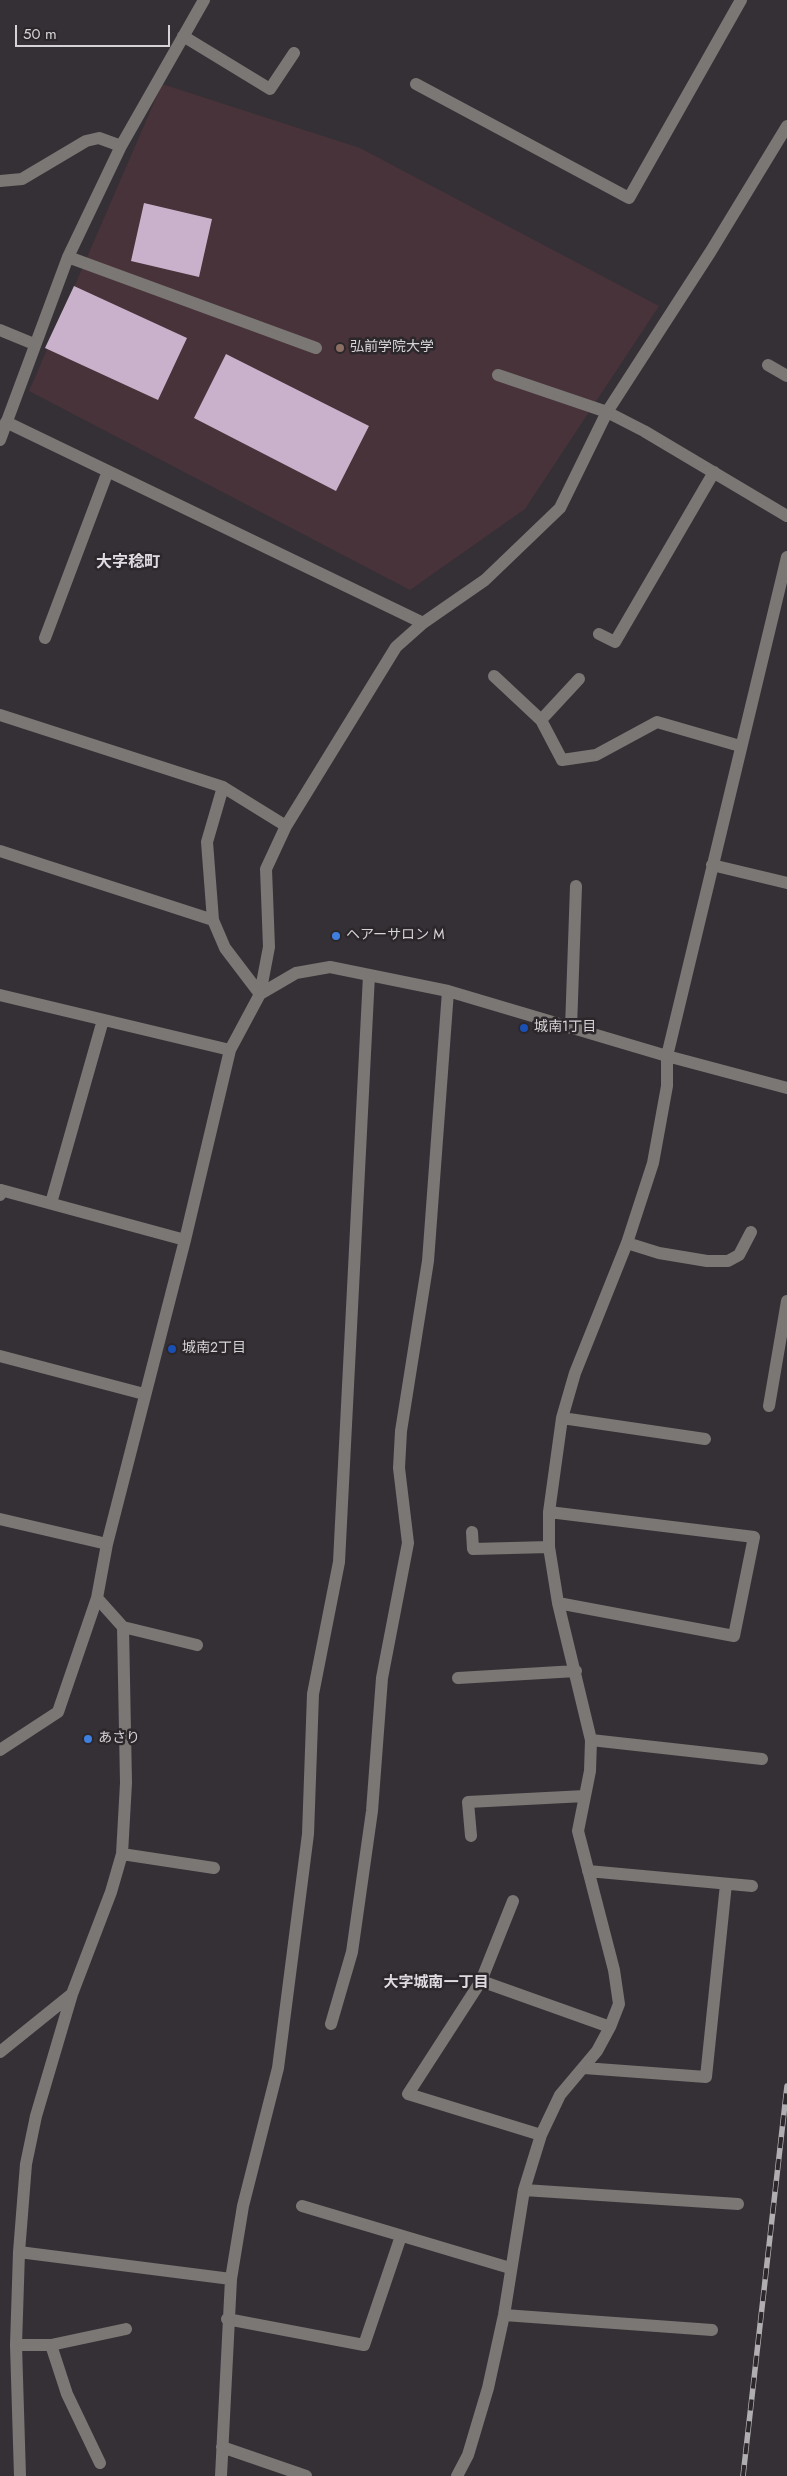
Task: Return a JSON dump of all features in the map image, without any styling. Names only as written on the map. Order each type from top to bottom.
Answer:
[{"type":"street","points":[[0,440],[34,344],[68,257],[121,146],[204,0]]},
{"type":"street","points":[[416,84],[629,198],[741,0]]},
{"type":"street","points":[[183,36],[270,89],[294,53]]},
{"type":"street","points":[[0,1750],[58,1712],[98,1598],[107,1544],[185,1240],[230,1050],[260,994],[269,947],[266,869],[286,826],[396,647],[423,623],[485,580],[560,508],[607,412],[711,251],[787,126]]},
{"type":"street","points":[[0,181],[22,179],[86,141],[99,138],[121,146]]},
{"type":"street","points":[[68,257],[316,348]]},
{"type":"street","points":[[0,330],[34,344]]},
{"type":"street","points":[[768,365],[787,376]]},
{"type":"street","points":[[498,375],[607,412],[644,431],[787,516]]},
{"type":"street","points":[[6,422],[423,623]]},
{"type":"street","points":[[45,638],[108,471]]},
{"type":"street","points":[[599,634],[615,642],[714,472]]},
{"type":"street","points":[[457,2476],[468,2455],[488,2388],[504,2315],[510,2268],[524,2190],[541,2135],[560,2096],[584,2068],[610,2027],[619,2004],[614,1970],[578,1831],[590,1770],[591,1740],[576,1671],[558,1603],[549,1547],[550,1512],[562,1418],[575,1373],[627,1243],[653,1163],[667,1086],[667,1056],[740,746],[787,557]]},
{"type":"street","points":[[494,676],[541,720],[562,760],[596,755],[657,722],[740,746]]},
{"type":"street","points":[[541,720],[579,679]]},
{"type":"street","points":[[0,715],[223,787],[286,826]]},
{"type":"street","points":[[223,787],[207,842],[213,920],[225,948],[260,994]]},
{"type":"street","points":[[0,851],[213,920]]},
{"type":"street","points":[[712,865],[787,883]]},
{"type":"street","points":[[571,1028],[576,886]]},
{"type":"street","points":[[260,994],[296,973],[330,967],[448,991],[667,1056],[787,1088]]},
{"type":"street","points":[[221,2476],[230,2279],[243,2206],[278,2068],[308,1834],[313,1694],[339,1562],[369,975]]},
{"type":"street","points":[[331,2024],[352,1952],[372,1811],[382,1678],[408,1542],[399,1468],[401,1431],[428,1261],[448,991]]},
{"type":"street","points":[[0,995],[230,1050]]},
{"type":"street","points":[[51,1203],[103,1020]]},
{"type":"street","points":[[0,1191],[185,1240]]},
{"type":"street","points":[[627,1243],[659,1253],[707,1261],[728,1261],[739,1256],[751,1232]]},
{"type":"street","points":[[769,1406],[787,1301]]},
{"type":"street","points":[[0,1356],[144,1394]]},
{"type":"street","points":[[562,1418],[704,1439]]},
{"type":"street","points":[[550,1512],[754,1537],[734,1636],[558,1603]]},
{"type":"street","points":[[0,1519],[107,1544]]},
{"type":"street","points":[[472,1532],[473,1549],[549,1547]]},
{"type":"street","points":[[98,1598],[123,1627],[197,1645]]},
{"type":"street","points":[[20,2476],[16,2345],[19,2252],[26,2164],[36,2116],[72,1994],[111,1892],[122,1854],[126,1774],[123,1627]]},
{"type":"street","points":[[458,1678],[576,1671]]},
{"type":"street","points":[[591,1740],[762,1759]]},
{"type":"street","points":[[471,1836],[468,1802],[585,1796]]},
{"type":"street","points":[[122,1854],[214,1868]]},
{"type":"street","points":[[588,1871],[752,1886]]},
{"type":"street","points":[[584,2068],[706,2078],[726,1884]]},
{"type":"street","points":[[513,1902],[481,1981],[408,2094],[541,2135]]},
{"type":"street","points":[[481,1981],[610,2027]]},
{"type":"street","points":[[0,2052],[72,1994]]},
{"type":"street","points":[[524,2190],[738,2204]]},
{"type":"street","points":[[302,2206],[510,2268]]},
{"type":"street","points":[[227,2319],[364,2346],[401,2236]]},
{"type":"street","points":[[19,2252],[230,2279]]},
{"type":"street","points":[[504,2315],[712,2330]]},
{"type":"street","points":[[16,2345],[51,2345],[126,2329]]},
{"type":"street","points":[[51,2345],[67,2394],[100,2464]]},
{"type":"street","points":[[222,2447],[306,2476]]},
{"type":"shaded area","name":"弘前学院大学","points":[[162,84],[360,148],[659,306],[525,509],[410,590],[29,391]]},
{"type":"building","points":[[144,203],[212,219],[199,277],[131,261]]},
{"type":"building","points":[[74,286],[187,338],[158,400],[45,348]]},
{"type":"building","points":[[226,354],[369,426],[336,491],[194,418]]},
{"type":"railway","points":[[743,2476],[787,2086]]},
{"type":"place","name":"弘前学院大学","points":[[340,348]]},
{"type":"place","name":"ヘアーサロン M","points":[[336,936]]},
{"type":"place","name":"城南1丁目","points":[[524,1028]]},
{"type":"place","name":"城南2丁目","points":[[172,1349]]},
{"type":"place","name":"あさり","points":[[88,1739]]},
{"type":"district","name":"大字稔町","points":[[128,563]]},
{"type":"district","name":"大字城南一丁目","points":[[436,1983]]}]
